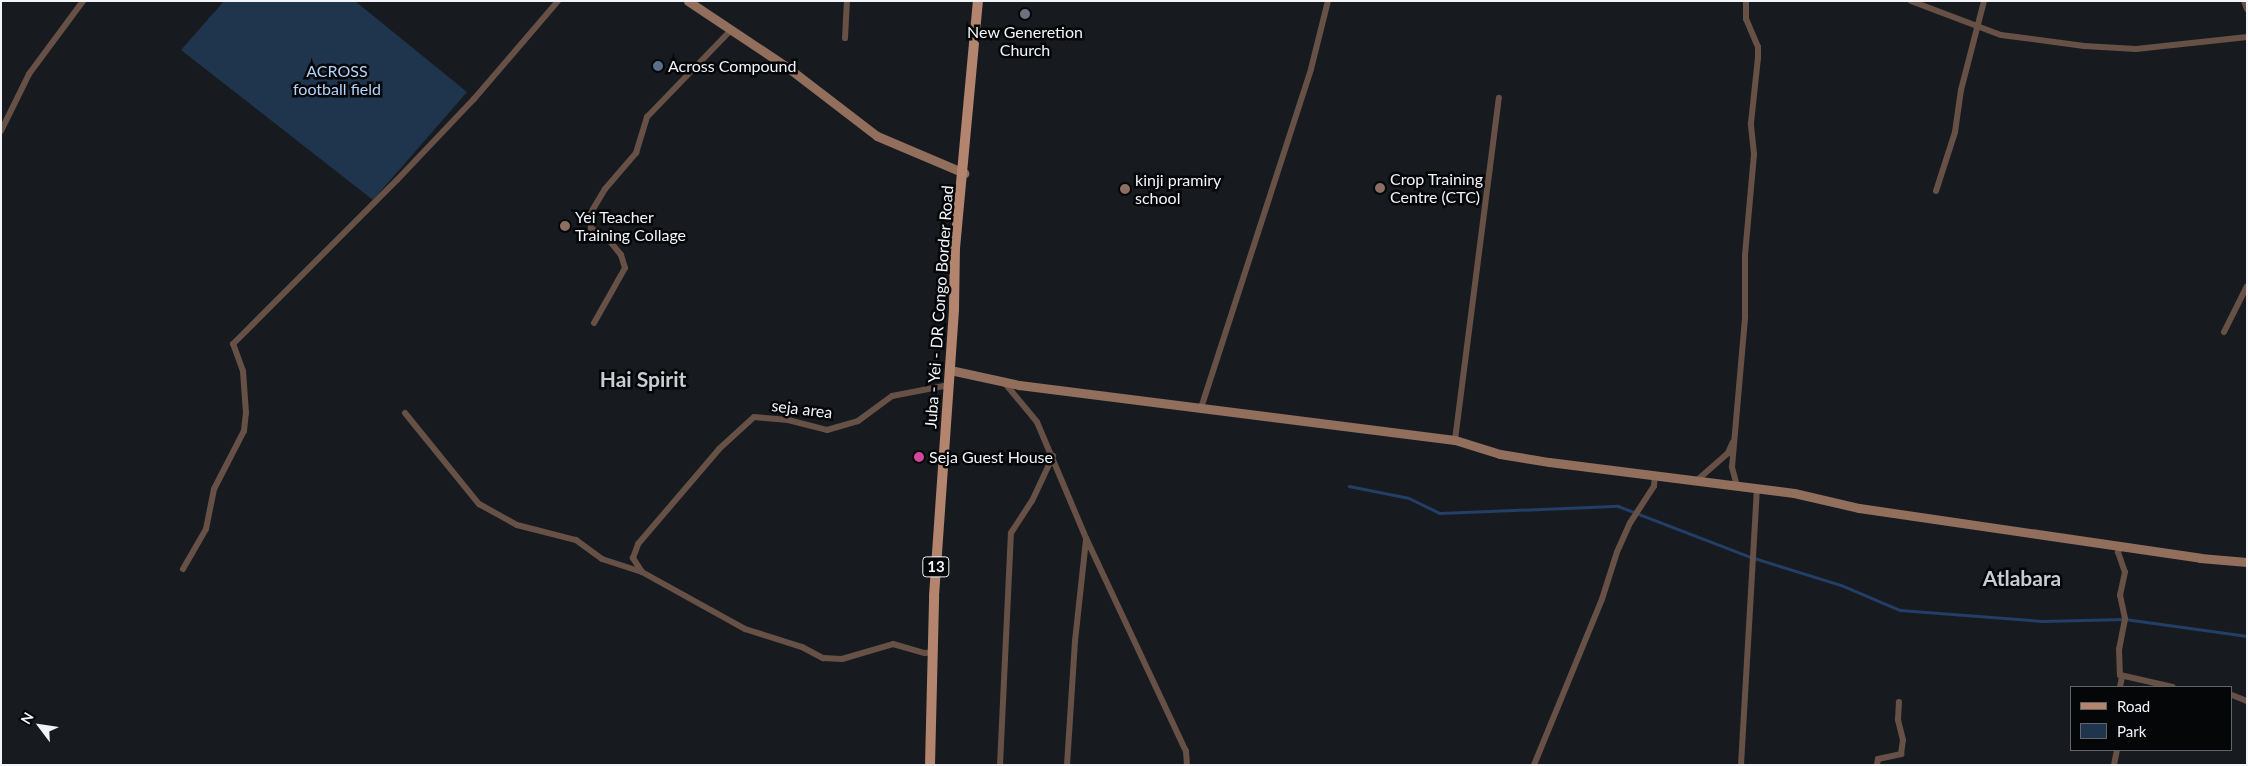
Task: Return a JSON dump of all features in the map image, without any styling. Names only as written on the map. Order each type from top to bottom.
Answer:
[{"type":"main road","name":"Juba - Yei - DR Congo Border Road","points":[[930,765],[933,652],[950,370],[955,248],[964,172],[978,1]]},
{"type":"street","points":[[1,131],[29,74],[84,1]]},
{"type":"street","points":[[183,569],[206,529],[214,489],[229,466],[244,431],[246,413],[243,371],[233,344],[403,174],[474,99],[558,1]]},
{"type":"street","points":[[688,1],[732,29],[877,136],[964,172]]},
{"type":"street","points":[[845,38],[847,1]]},
{"type":"street","points":[[1201,408],[1306,86],[1328,1]]},
{"type":"street","points":[[1737,486],[1732,467],[1754,158],[1751,124],[1758,58],[1758,47],[1746,19],[1746,1]]},
{"type":"street","points":[[1911,1],[1975,27],[2001,35],[2127,49],[2247,38]]},
{"type":"street","points":[[1936,191],[1955,132],[1975,27],[1984,1]]},
{"type":"street","points":[[2244,1],[2247,9]]},
{"type":"street","points":[[594,322],[625,268],[621,255],[607,238],[591,228],[590,214],[605,189],[636,153],[648,117],[732,29]]},
{"type":"street","points":[[1456,440],[1499,98]]},
{"type":"street","points":[[2224,332],[2247,286]]},
{"type":"street","points":[[950,370],[1003,381],[1456,440],[1500,454],[1695,482],[1737,486],[2121,546],[2247,562]]},
{"type":"street","points":[[1003,381],[1037,422],[1053,456],[1086,538],[1186,751],[1187,765]]},
{"type":"street","name":"seja area","points":[[642,572],[633,558],[638,544],[719,449],[754,417],[788,420],[827,430],[858,421],[892,396],[948,385]]},
{"type":"street","points":[[405,413],[479,504],[517,525],[576,540],[602,559],[642,572],[745,629],[802,647],[823,658],[842,659],[893,644],[925,653],[933,652]]},
{"type":"street","points":[[1695,482],[1728,452],[1735,439]]},
{"type":"street","points":[[1000,765],[1011,533],[1032,501],[1053,456]]},
{"type":"street","points":[[1534,765],[1602,599],[1617,552],[1630,523],[1654,486],[1655,475]]},
{"type":"street","points":[[1741,765],[1757,490]]},
{"type":"street","points":[[1067,765],[1075,641],[1086,538]]},
{"type":"street","points":[[2120,686],[2122,678],[2119,649],[2125,619],[2120,595],[2125,572],[2118,552],[2121,546]]},
{"type":"street","points":[[2122,678],[2167,686]]},
{"type":"street","points":[[2233,695],[2247,701]]},
{"type":"street","points":[[1876,765],[1878,760],[1901,754],[1903,740],[1898,720],[1899,702]]},
{"type":"street","points":[[2114,765],[2117,751]]},
{"type":"green space","name":"ACROSS football field","points":[[224,1],[355,1],[467,92],[373,200],[181,50]]},
{"type":"waterway","points":[[1349,486],[1409,498],[1440,513],[1618,506],[1751,557],[1841,585],[1900,610],[2042,621],[2125,619],[2247,636]]},
{"type":"place","name":"New Generetion Church","points":[[1025,14]]},
{"type":"place","name":"Across Compound","points":[[658,66]]},
{"type":"place","name":"Crop Training Centre (CTC)","points":[[1380,188]]},
{"type":"place","name":"kinji pramiry school","points":[[1125,189]]},
{"type":"place","name":"Yei Teacher Training Collage","points":[[565,226]]},
{"type":"place","name":"Seja Guest House","points":[[919,457]]},
{"type":"district","name":"Hai Spirit","points":[[643,379]]},
{"type":"district","name":"Atlabara","points":[[2022,578]]}]
